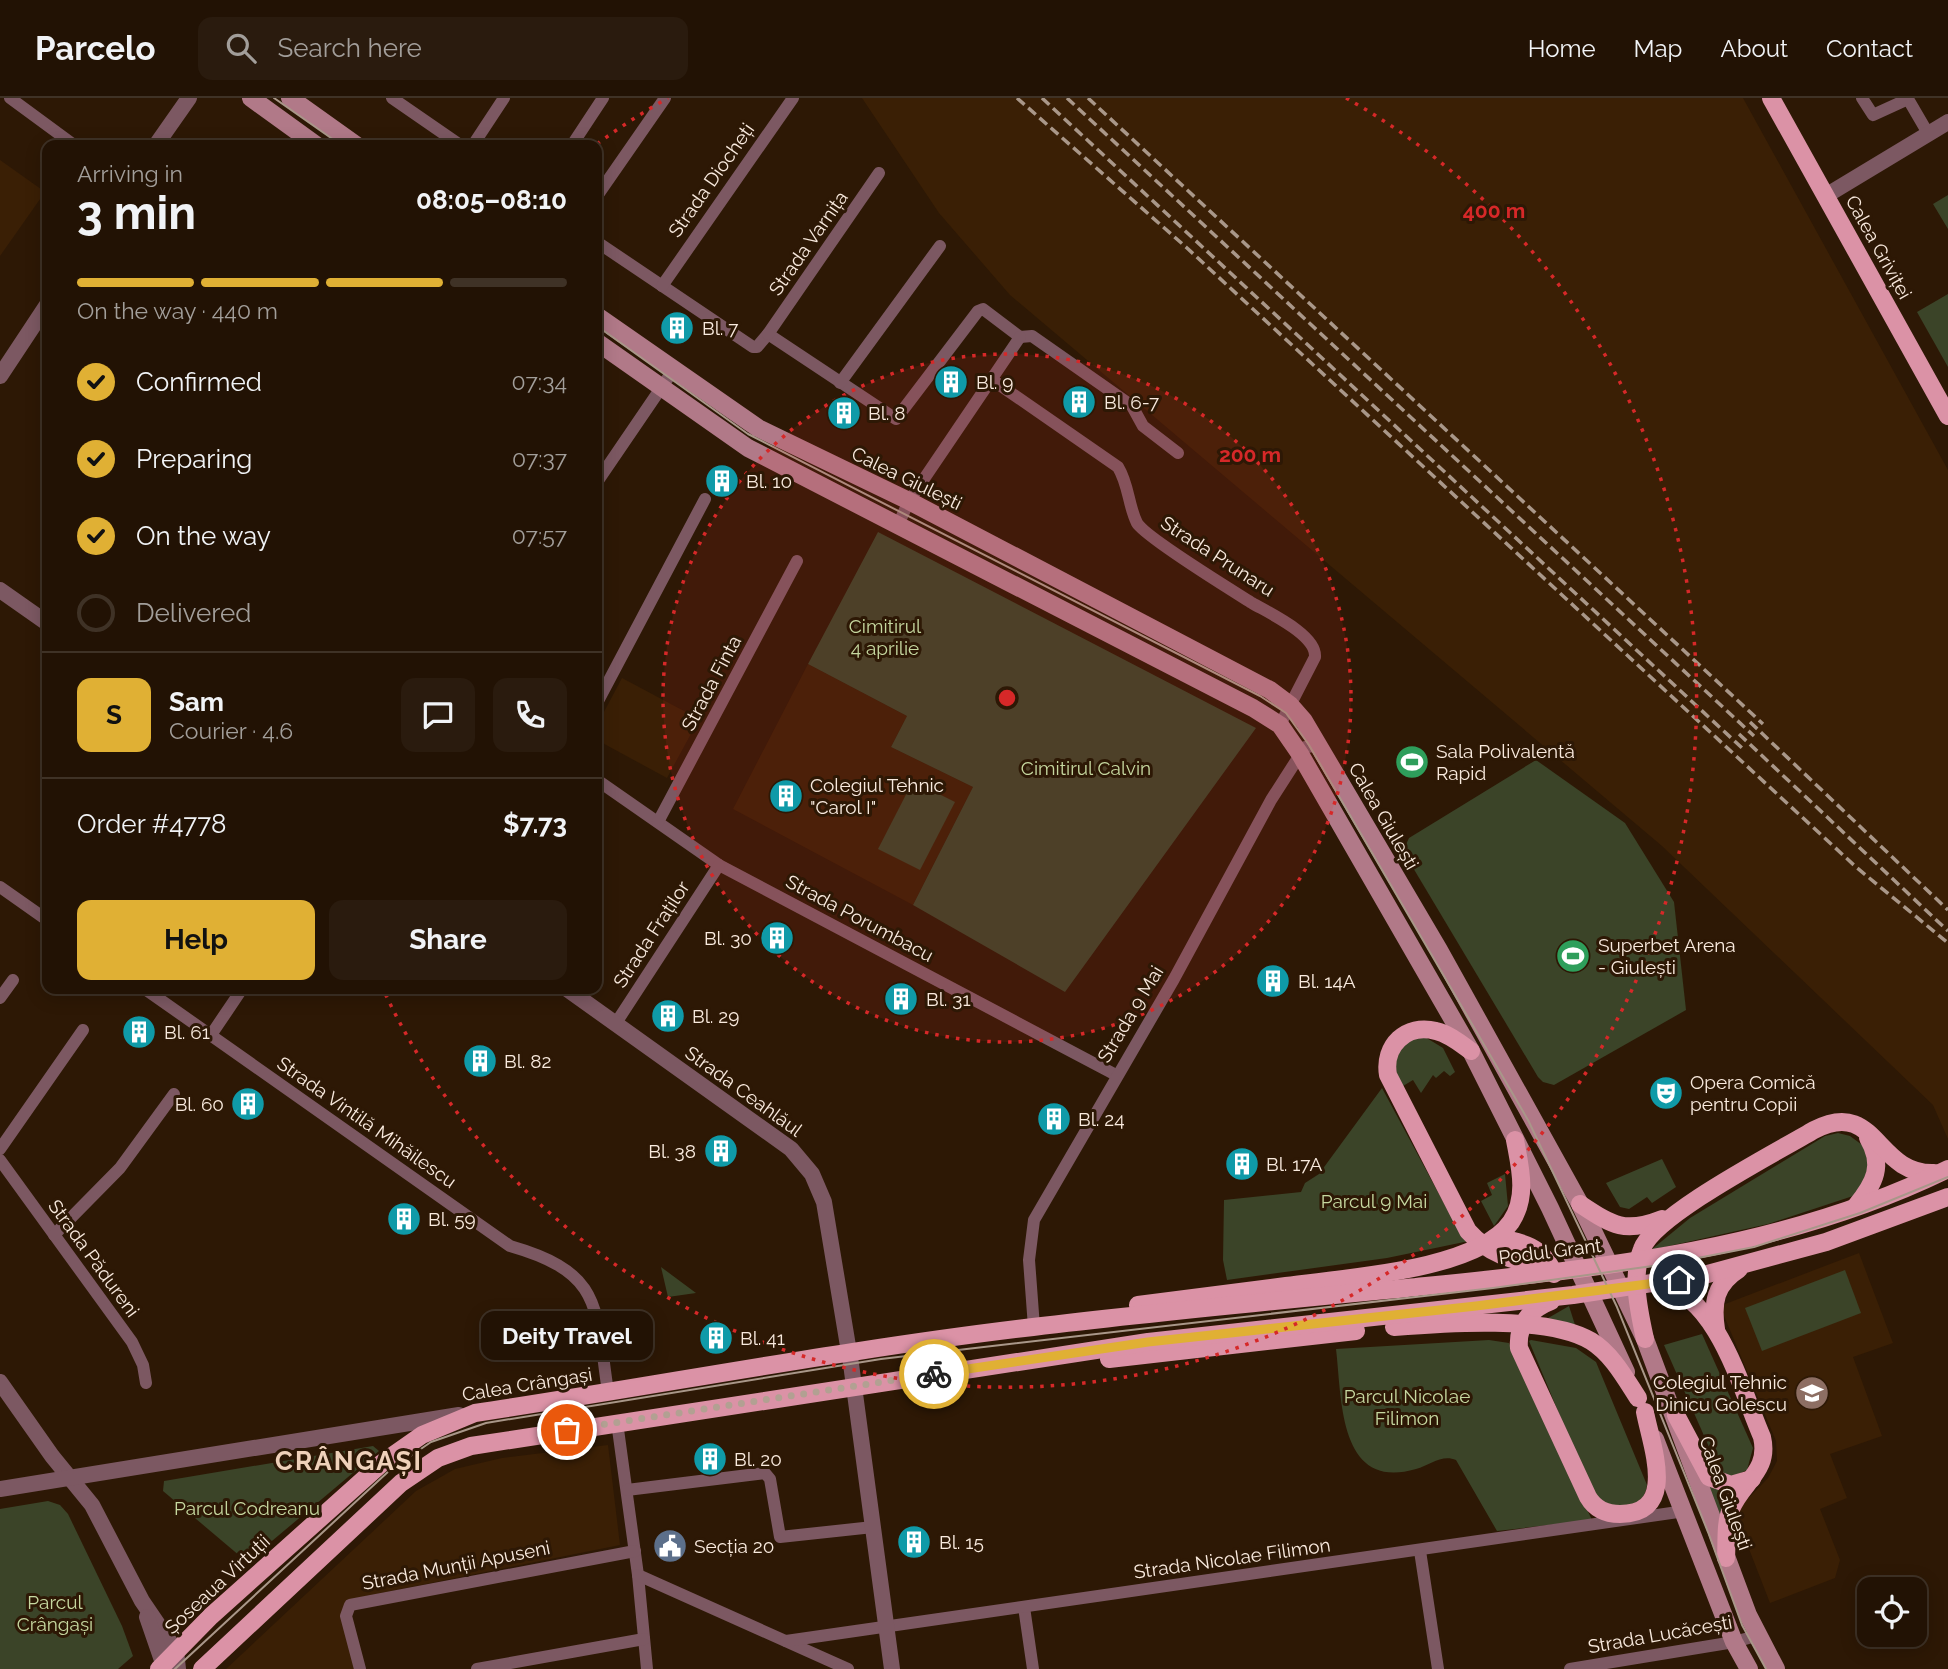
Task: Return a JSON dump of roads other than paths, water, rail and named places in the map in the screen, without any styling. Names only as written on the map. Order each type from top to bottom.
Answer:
[{"type":"main road","points":[[251,98],[309,140]]},
{"type":"main road","points":[[290,98],[349,140]]},
{"type":"main road","name":"Calea Griviței","points":[[1772,98],[1948,416]]},
{"type":"main road","name":"Calea Giulești","points":[[602,319],[758,428],[909,501],[1270,690],[1290,705],[1318,746],[1439,950],[1580,1204],[1645,1339],[1676,1415],[1756,1636],[1776,1669]]},
{"type":"main road","points":[[602,346],[748,448],[1188,672],[1280,725],[1300,754],[1471,1051],[1550,1208],[1642,1405],[1734,1642],[1749,1669]]},
{"type":"main road","points":[[1471,1051],[1441,1032],[1426,1029],[1408,1033],[1390,1048],[1387,1057],[1391,1084],[1463,1223],[1475,1239],[1500,1256],[1563,1272]]},
{"type":"main road","points":[[1645,1339],[1637,1291],[1641,1250],[1650,1235],[1675,1214],[1823,1125],[1845,1121],[1875,1137],[1902,1167],[1923,1173],[1944,1171]]},
{"type":"main road","points":[[1856,1206],[1870,1189],[1878,1167],[1874,1148],[1863,1129]]},
{"type":"main road","points":[[1034,1327],[1062,1315],[1413,1267],[1459,1255],[1495,1238],[1510,1223],[1521,1200],[1521,1173],[1515,1140]]},
{"type":"main road","name":"Podul Grant","points":[[1144,1316],[1563,1272],[1661,1258],[1747,1241],[1856,1206],[1944,1171]]},
{"type":"main road","points":[[202,1669],[412,1474],[438,1458],[486,1443],[1148,1342],[1404,1315],[1654,1284],[1745,1266],[1865,1229],[1948,1196]]},
{"type":"main road","points":[[1580,1204],[1607,1222],[1624,1227],[1645,1226],[1675,1214]]},
{"type":"main road","points":[[1495,1238],[1536,1249],[1553,1271],[1556,1287],[1552,1302],[1535,1327]]},
{"type":"main road","points":[[1716,1331],[1716,1295],[1727,1278],[1745,1266]]},
{"type":"main road","points":[[1654,1284],[1671,1287],[1689,1297],[1716,1331],[1762,1437],[1764,1458],[1729,1514],[1726,1558]]},
{"type":"main road","points":[[1043,1358],[1085,1362],[1409,1326],[1476,1323],[1535,1327],[1564,1331],[1591,1340],[1611,1359],[1642,1405],[1658,1478],[1654,1496],[1643,1508],[1629,1514],[1614,1514],[1598,1509],[1588,1497],[1519,1348],[1521,1328],[1532,1312],[1544,1303],[1573,1295]]},
{"type":"main road","name":"Calea Crângași","points":[[475,1413],[849,1353],[1034,1327],[1144,1316]]},
{"type":"main road","name":"Șoseaua Virtuții","points":[[166,1668],[176,1651],[211,1616],[382,1463],[422,1435],[475,1413]]},
{"type":"main road","points":[[1676,1415],[1709,1477],[1731,1485],[1752,1479]]},
{"type":"street","points":[[10,98],[67,140]]},
{"type":"street","points":[[160,140],[189,98]]},
{"type":"street","points":[[392,98],[453,140]]},
{"type":"street","points":[[476,140],[504,98]]},
{"type":"street","points":[[575,140],[603,98]]},
{"type":"street","points":[[602,189],[665,98]]},
{"type":"street","name":"Strada Diocheți","points":[[662,286],[793,98]]},
{"type":"street","points":[[1862,98],[1873,115],[1908,99],[1929,135]]},
{"type":"street","points":[[1827,195],[1948,122]]},
{"type":"street","name":"Strada Varnița","points":[[768,334],[879,173]]},
{"type":"street","points":[[602,245],[753,347],[768,334],[896,419],[981,309],[1020,337],[1032,336],[1132,406],[1143,426],[1178,453]]},
{"type":"street","points":[[840,383],[940,246]]},
{"type":"street","points":[[0,376],[42,313]]},
{"type":"street","points":[[898,525],[909,501],[1020,337]]},
{"type":"street","points":[[602,475],[674,369]]},
{"type":"street","name":"Strada Prunaru","points":[[991,379],[1118,467],[1125,478],[1139,526],[1215,581],[1294,627],[1315,652],[1280,725]]},
{"type":"street","points":[[602,695],[705,499]]},
{"type":"street","name":"Strada Finta","points":[[658,822],[797,561]]},
{"type":"street","points":[[0,590],[42,619]]},
{"type":"street","points":[[1300,754],[1309,745],[1318,746]]},
{"type":"street","name":"Strada 9 Mai","points":[[1034,1327],[1029,1260],[1034,1220],[1174,979],[1300,754]]},
{"type":"street","name":"Strada Porumbacu","points":[[602,783],[719,865],[1116,1075]]},
{"type":"street","name":"Strada Fraților","points":[[616,1023],[719,865]]},
{"type":"street","points":[[0,887],[42,916]]},
{"type":"street","points":[[0,998],[13,980]]},
{"type":"street","name":"Strada Vintilă Mihăilescu","points":[[152,994],[510,1246],[544,1256],[581,1282],[594,1302],[608,1392]]},
{"type":"street","points":[[211,1035],[239,994]]},
{"type":"street","name":"Strada Ceahlăul","points":[[574,994],[780,1141],[807,1166],[824,1202],[854,1385]]},
{"type":"street","points":[[0,1149],[83,1030]]},
{"type":"street","points":[[54,1235],[120,1168],[174,1094]]},
{"type":"street","name":"Strada Pădureni","points":[[0,1160],[132,1342],[143,1365],[146,1383]]},
{"type":"street","points":[[0,1382],[92,1505],[142,1601],[176,1651]]},
{"type":"street","points":[[854,1385],[892,1669]]},
{"type":"street","name":"Calea Crângași","points":[[0,1489],[475,1413]]},
{"type":"street","points":[[617,1422],[638,1575],[647,1669]]},
{"type":"street","points":[[626,1490],[760,1472],[768,1475],[780,1537],[873,1527]]},
{"type":"street","name":"Strada Nicolae Filimon","points":[[786,1641],[1685,1511]]},
{"type":"street","points":[[1420,1550],[1438,1669]]},
{"type":"street","name":"Strada Munții Apuseni","points":[[360,1669],[346,1616],[350,1605],[635,1551]]},
{"type":"street","points":[[638,1575],[848,1669]]},
{"type":"street","points":[[142,1601],[166,1668]]},
{"type":"street","points":[[1024,1607],[1033,1669]]},
{"type":"street","name":"Strada Lucăcești","points":[[1570,1669],[1756,1636]]},
{"type":"street","points":[[477,1669],[644,1639]]},
{"type":"tram line","points":[[274,98],[334,140]]},
{"type":"tram line","points":[[602,330],[748,434],[1260,696],[1286,713],[1309,745],[1528,1120],[1617,1307],[1708,1532],[1742,1625],[1766,1669]]},
{"type":"tram line","points":[[175,1669],[390,1470],[431,1442],[486,1423],[881,1359],[1493,1288],[1667,1264],[1754,1247],[1860,1213],[1948,1177]]},
{"type":"railway","points":[[1017,98],[1187,248],[1856,867],[1948,943]]},
{"type":"railway","points":[[1042,98],[1742,748]]},
{"type":"railway","points":[[1067,98],[1754,736]]},
{"type":"railway","points":[[1088,98],[1763,724]]},
{"type":"railway","points":[[1750,722],[1948,910]]},
{"type":"railway","points":[[1739,734],[1948,931]]},
{"type":"place","name":"Bl. 7","points":[[677,328]]},
{"type":"place","name":"Bl. 9","points":[[951,382]]},
{"type":"place","name":"Bl. 6-7","points":[[1079,402]]},
{"type":"place","name":"Bl. 8","points":[[844,413]]},
{"type":"place","name":"Bl. 10","points":[[722,481]]},
{"type":"place","name":"Sala Polivalentă Rapid","points":[[1412,762]]},
{"type":"place","name":"Colegiul Tehnic \"Carol I\"","points":[[786,796]]},
{"type":"place","name":"Bl. 30","points":[[777,938]]},
{"type":"place","name":"Superbet Arena - Giulești","points":[[1573,956]]},
{"type":"place","name":"Bl. 14A","points":[[1273,981]]},
{"type":"place","name":"Bl. 31","points":[[901,999]]},
{"type":"place","name":"Bl. 29","points":[[668,1016]]},
{"type":"place","name":"Bl. 61","points":[[139,1032]]},
{"type":"place","name":"Bl. 82","points":[[480,1061]]},
{"type":"place","name":"Opera Comică pentru Copii","points":[[1666,1093]]},
{"type":"place","name":"Bl. 60","points":[[248,1104]]},
{"type":"place","name":"Bl. 24","points":[[1054,1119]]},
{"type":"place","name":"Bl. 38","points":[[721,1151]]},
{"type":"place","name":"Bl. 17A","points":[[1242,1164]]},
{"type":"place","name":"Bl. 59","points":[[404,1219]]},
{"type":"place","name":"Bl. 41","points":[[716,1338]]},
{"type":"place","name":"Colegiul Tehnic Dinicu Golescu","points":[[1812,1393]]},
{"type":"place","name":"Deity Travel","points":[[567,1430]]},
{"type":"place","name":"Bl. 20","points":[[710,1459]]},
{"type":"place","name":"Bl. 15","points":[[914,1542]]},
{"type":"place","name":"Secția 20","points":[[670,1546]]},
{"type":"district","name":"CRÂNGAȘI","points":[[349,1461]]},
{"type":"park label","name":"Cimitirul 4 aprilie","points":[[885,637]]},
{"type":"park label","name":"Cimitirul Calvin","points":[[1086,768]]},
{"type":"park label","name":"Parcul 9 Mai","points":[[1374,1201]]},
{"type":"park label","name":"Parcul Nicolae Filimon","points":[[1407,1407]]},
{"type":"park label","name":"Parcul Codreanu","points":[[247,1508]]},
{"type":"park label","name":"Parcul Crângași","points":[[55,1613]]}]
